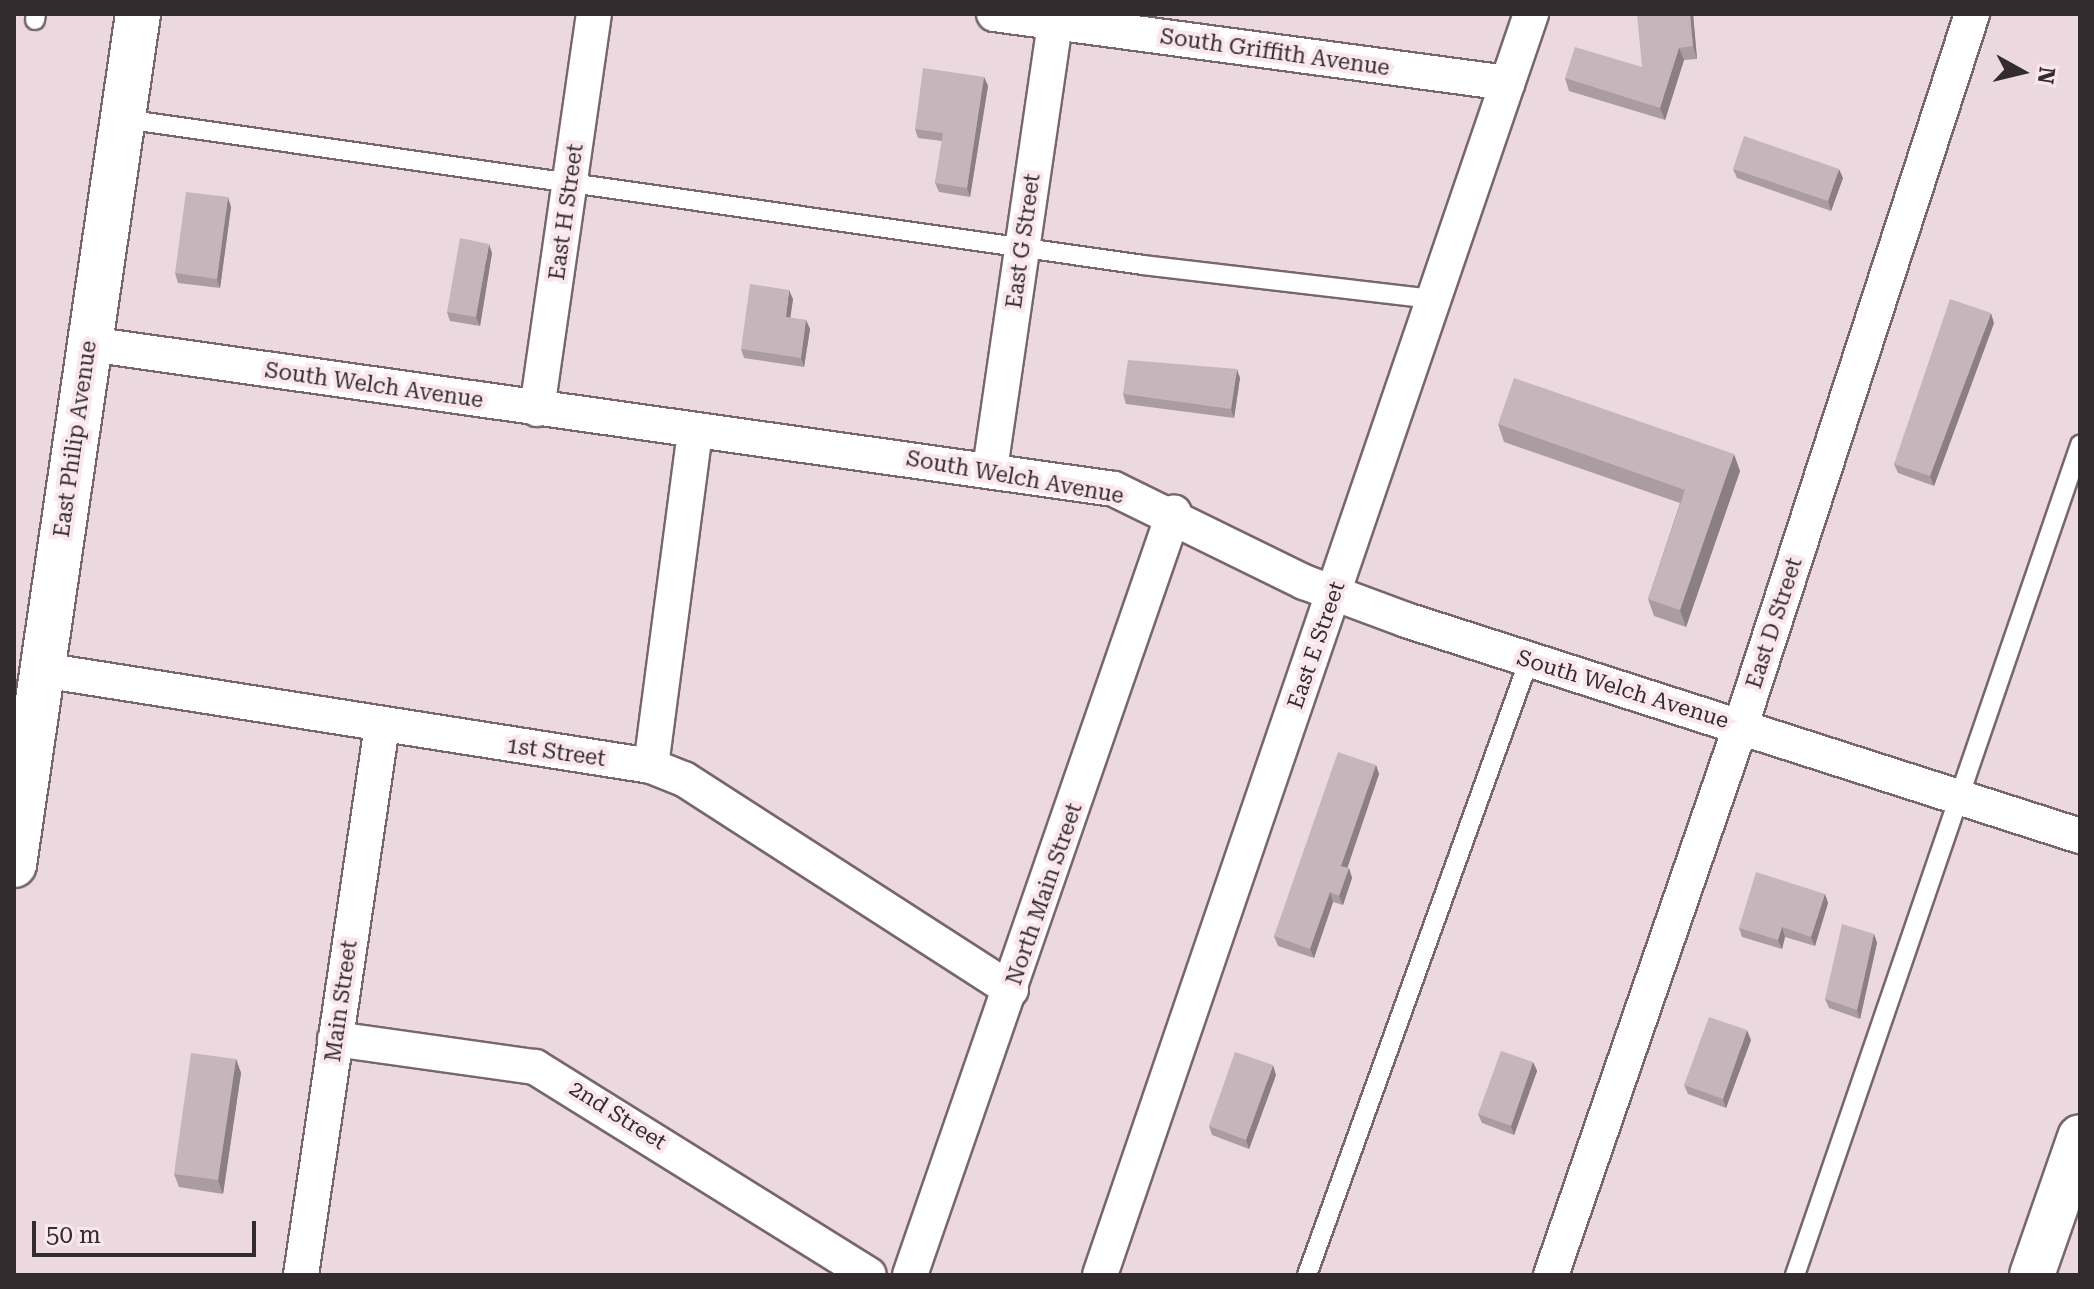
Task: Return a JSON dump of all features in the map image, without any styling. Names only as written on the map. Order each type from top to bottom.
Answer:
[{"type":"main road","name":"East Philip Avenue","points":[[14,865],[138,14]]},
{"type":"main road","points":[[2032,1275],[2080,1137]]},
{"type":"street","name":"East H Street","points":[[537,409],[594,14]]},
{"type":"street","name":"South Griffith Avenue","points":[[994,14],[1056,18],[1507,83]]},
{"type":"street","name":"East E Street","points":[[1100,1275],[1531,14]]},
{"type":"street","name":"East D Street","points":[[1551,1275],[1741,725],[1972,14]]},
{"type":"street","name":"East G Street","points":[[990,469],[1056,18]]},
{"type":"street","name":"South Welch Avenue","points":[[89,344],[695,431],[990,469],[1114,489],[1174,512],[1334,592],[1529,660],[1741,725],[2080,836]]},
{"type":"street","points":[[651,766],[695,431]]},
{"type":"street","name":"North Main Street","points":[[910,1275],[1174,512]]},
{"type":"street","name":"1st Street","points":[[42,670],[651,766],[684,779],[1011,990]]},
{"type":"street","name":"Main Street","points":[[301,1275],[382,726]]},
{"type":"street","name":"2nd Street","points":[[335,1039],[535,1067],[869,1275]]},
{"type":"lane","points":[[124,119],[570,183],[1434,299]]},
{"type":"lane","points":[[1795,1275],[2080,445]]},
{"type":"lane","points":[[1307,1275],[1529,660]]},
{"type":"building","points":[[1637,14],[1690,14],[1693,46],[1679,48],[1660,108],[1565,78],[1575,47],[1642,67]]},
{"type":"building","points":[[923,68],[984,77],[967,188],[935,183],[943,133],[915,129]]},
{"type":"building","points":[[1744,136],[1839,169],[1828,201],[1733,169]]},
{"type":"building","points":[[186,192],[228,197],[217,279],[175,273]]},
{"type":"building","points":[[460,238],[489,244],[476,317],[447,312]]},
{"type":"building","points":[[750,284],[789,290],[786,317],[806,320],[801,358],[741,349]]},
{"type":"building","points":[[1950,299],[1991,313],[1930,476],[1894,464]]},
{"type":"building","points":[[1128,360],[1237,369],[1231,409],[1123,394]]},
{"type":"building","points":[[1514,378],[1734,454],[1680,610],[1648,599],[1685,490],[1498,424]]},
{"type":"building","points":[[1338,752],[1376,765],[1341,866],[1349,868],[1339,896],[1330,892],[1310,949],[1274,936]]},
{"type":"building","points":[[1756,872],[1825,894],[1811,937],[1782,927],[1778,940],[1739,928]]},
{"type":"building","points":[[1842,924],[1874,934],[1857,1010],[1825,999]]},
{"type":"building","points":[[1709,1017],[1747,1030],[1723,1099],[1684,1085]]},
{"type":"building","points":[[1501,1051],[1533,1062],[1511,1126],[1478,1114]]},
{"type":"building","points":[[1235,1052],[1273,1065],[1246,1140],[1209,1126]]},
{"type":"building","points":[[191,1053],[236,1059],[218,1180],[174,1174]]}]
